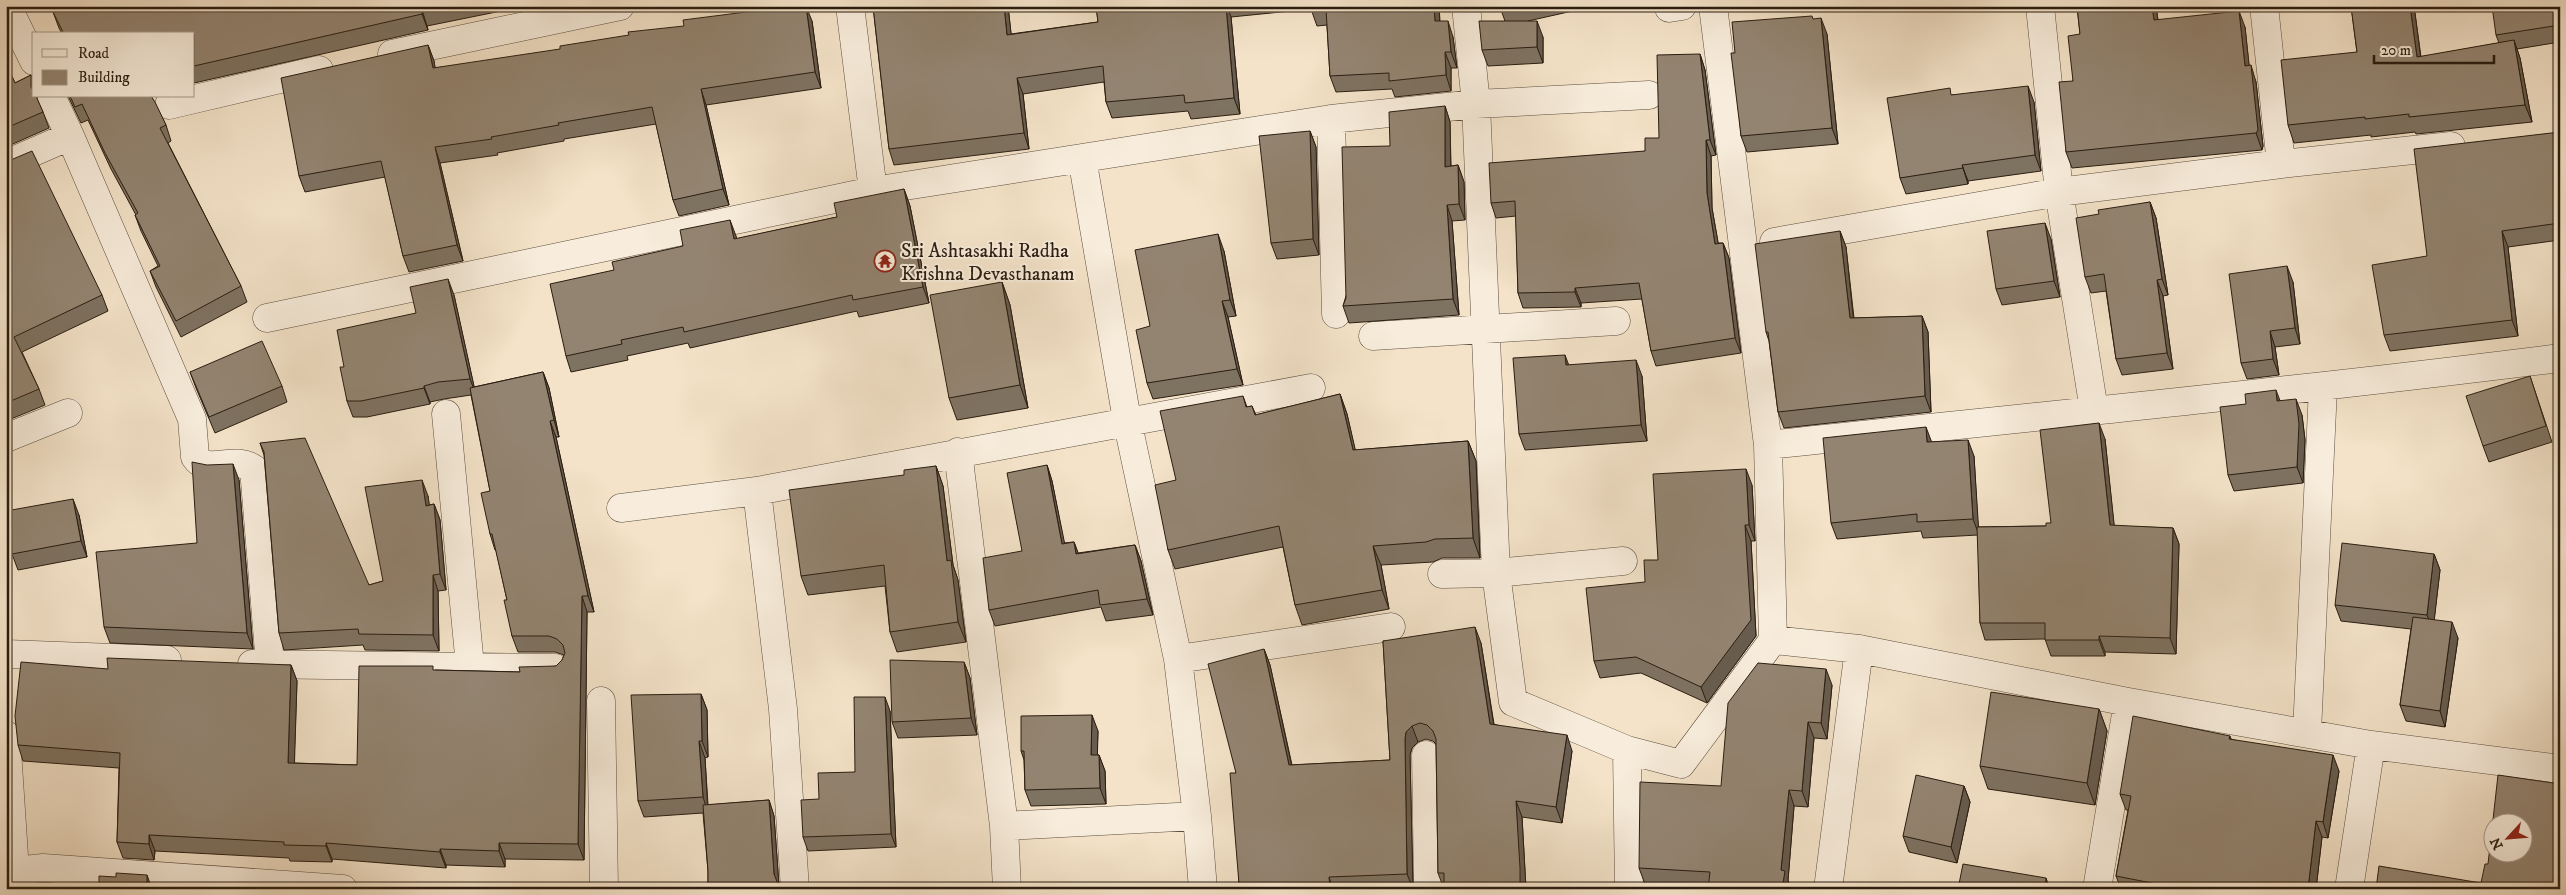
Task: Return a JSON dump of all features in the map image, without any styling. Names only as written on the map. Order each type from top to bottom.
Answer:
[{"type":"street","points":[[7,6],[32,57]]},
{"type":"street","points":[[368,58],[620,6]]},
{"type":"street","points":[[850,6],[873,191]]},
{"type":"street","points":[[1466,6],[1476,104],[1484,328],[1496,573],[1513,702],[1627,750],[1681,764],[1773,640],[1768,445],[1713,6]]},
{"type":"street","points":[[2040,6],[2059,192],[2094,410]]},
{"type":"street","points":[[2264,6],[2280,164]]},
{"type":"street","points":[[169,105],[340,65]]},
{"type":"street","points":[[267,318],[873,191],[1331,119],[1476,104],[1649,95]]},
{"type":"street","points":[[52,98],[192,419],[195,457],[198,462],[205,465],[239,462],[246,463],[254,469],[270,664]]},
{"type":"street","points":[[1331,119],[1336,314]]},
{"type":"street","points":[[6,164],[70,136]]},
{"type":"street","points":[[1742,247],[2059,192],[2280,164],[2473,144]]},
{"type":"street","points":[[1082,158],[1127,420],[1178,659],[1197,816],[1203,889]]},
{"type":"street","points":[[1373,336],[1616,321]]},
{"type":"street","points":[[1768,445],[2094,410],[2323,388],[2560,358]]},
{"type":"street","points":[[621,508],[757,491],[1127,420],[1310,388]]},
{"type":"street","points":[[2307,732],[2323,388]]},
{"type":"street","points":[[6,438],[68,413]]},
{"type":"street","points":[[446,414],[470,666]]},
{"type":"street","points":[[958,452],[1004,826],[1007,889]]},
{"type":"street","points":[[757,491],[783,709],[795,889]]},
{"type":"street","points":[[1442,574],[1496,573],[1623,561]]},
{"type":"street","points":[[1178,659],[1391,627]]},
{"type":"street","points":[[1773,640],[1859,650],[2128,702],[2371,744],[2560,769]]},
{"type":"street","points":[[1828,889],[1859,650]]},
{"type":"street","points":[[6,654],[192,661]]},
{"type":"street","points":[[231,663],[555,668]]},
{"type":"street","points":[[601,701],[604,889]]},
{"type":"street","points":[[2097,889],[2128,702]]},
{"type":"street","points":[[6,735],[10,871],[43,868],[162,882],[343,889]]},
{"type":"street","points":[[2348,889],[2371,744]]},
{"type":"street","points":[[1627,750],[1629,889]]},
{"type":"street","points":[[1426,755],[1428,889]]},
{"type":"street","points":[[1004,826],[1197,816]]},
{"type":"building","points":[[63,6],[440,6],[422,10],[422,14],[195,66],[195,32],[63,32],[53,12]]},
{"type":"building","points":[[806,6],[815,72],[701,89],[723,189],[673,200],[652,107],[558,123],[559,125],[491,137],[492,139],[435,147],[457,245],[403,256],[381,161],[299,176],[281,78],[428,45],[433,68],[560,49],[560,46],[629,35],[628,32],[684,26],[683,20]]},
{"type":"building","points":[[873,6],[1004,6],[1007,35],[1098,22],[1096,6],[1226,6],[1234,98],[1185,103],[1184,95],[1106,102],[1103,66],[1017,78],[1024,133],[889,149]]},
{"type":"building","points":[[1311,6],[1434,6],[1435,21],[1448,21],[1451,52],[1445,52],[1446,75],[1389,81],[1389,73],[1330,76],[1326,9],[1311,9]]},
{"type":"building","points":[[1501,6],[1517,6],[1501,10]]},
{"type":"building","points":[[2077,6],[2152,6],[2154,20],[2239,11],[2245,66],[2251,65],[2258,130],[2256,133],[2066,152],[2059,82],[2073,81],[2068,36],[2080,34]]},
{"type":"building","points":[[2351,6],[2410,6],[2417,57],[2514,40],[2525,105],[2409,117],[2409,114],[2288,125],[2281,60],[2357,52]]},
{"type":"building","points":[[2492,6],[2560,6],[2560,25],[2496,35]]},
{"type":"building","points":[[1812,16],[1813,19],[1821,18],[1832,128],[1741,136],[1731,53],[1735,53],[1732,22]]},
{"type":"building","points":[[1479,21],[1537,21],[1537,47],[1482,50]]},
{"type":"building","points":[[1700,54],[1710,140],[1706,140],[1707,193],[1715,244],[1723,243],[1735,338],[1651,351],[1639,283],[1575,288],[1575,292],[1518,293],[1515,201],[1491,203],[1489,163],[1645,151],[1645,138],[1659,138],[1657,55]]},
{"type":"building","points":[[6,63],[15,83],[31,75],[32,98],[37,98],[43,112],[6,128]]},
{"type":"building","points":[[2028,86],[2035,155],[1962,165],[1963,168],[1900,178],[1887,98],[1950,88],[1951,95]]},
{"type":"building","points":[[71,98],[152,98],[166,125],[160,128],[241,286],[176,321],[150,271],[160,266],[135,215],[138,213],[105,153],[82,104],[75,107]]},
{"type":"building","points":[[1445,106],[1445,167],[1458,165],[1459,204],[1447,205],[1453,299],[1343,306],[1346,298],[1342,147],[1390,146],[1389,112]]},
{"type":"building","points":[[1310,131],[1313,239],[1271,243],[1259,136]]},
{"type":"building","points":[[2560,132],[2560,223],[2502,231],[2512,320],[2384,335],[2372,265],[2427,256],[2414,149]]},
{"type":"building","points":[[32,151],[102,295],[14,337],[39,389],[6,403],[6,162]]},
{"type":"building","points":[[904,189],[923,287],[853,300],[852,295],[684,332],[683,327],[621,340],[622,344],[566,356],[550,284],[614,270],[612,262],[683,246],[680,230],[730,220],[734,239],[837,217],[834,203]]},
{"type":"building","points":[[2150,202],[2162,279],[2157,280],[2167,353],[2116,359],[2104,274],[2085,277],[2076,218],[2099,214],[2098,210]]},
{"type":"building","points":[[2045,223],[2054,281],[1996,289],[1987,231]]},
{"type":"building","points":[[1840,231],[1850,318],[1922,316],[1925,396],[1778,412],[1755,244]]},
{"type":"building","points":[[1218,234],[1230,300],[1222,301],[1237,369],[1147,383],[1136,330],[1150,326],[1135,250]]},
{"type":"building","points":[[2287,266],[2295,328],[2270,331],[2273,359],[2241,363],[2229,274]]},
{"type":"building","points":[[448,279],[470,379],[438,382],[424,386],[424,388],[361,401],[347,401],[340,367],[344,367],[337,330],[416,313],[410,287]]},
{"type":"building","points":[[1002,282],[1020,385],[949,398],[930,295]]},
{"type":"building","points":[[262,341],[282,386],[209,417],[190,372]]},
{"type":"building","points":[[1565,355],[1566,365],[1636,360],[1641,425],[1519,434],[1513,358]]},
{"type":"building","points":[[543,372],[554,420],[550,421],[588,596],[582,596],[578,844],[499,843],[499,851],[440,849],[440,852],[326,843],[326,846],[284,845],[284,842],[149,835],[149,844],[117,842],[120,753],[18,745],[15,716],[21,662],[108,669],[107,658],[291,665],[288,763],[357,765],[359,666],[433,666],[433,670],[520,672],[519,667],[556,666],[562,660],[565,653],[563,645],[557,639],[549,636],[512,636],[504,600],[507,600],[481,493],[490,491],[470,388]]},
{"type":"building","points":[[2530,376],[2546,426],[2483,446],[2466,396]]},
{"type":"building","points":[[2276,390],[2277,401],[2296,399],[2299,424],[2297,467],[2228,475],[2220,407],[2246,404],[2245,394]]},
{"type":"building","points":[[1340,394],[1353,450],[1468,441],[1473,538],[1435,539],[1426,542],[1373,546],[1382,590],[1295,605],[1279,526],[1168,550],[1155,485],[1176,480],[1160,411],[1243,396],[1246,407],[1252,406],[1255,415]]},
{"type":"building","points":[[2099,423],[2110,525],[2173,528],[2170,638],[2099,636],[2099,640],[2045,640],[2045,623],[1980,623],[1977,527],[2046,526],[2046,523],[2051,523],[2040,430]]},
{"type":"building","points":[[1926,427],[1927,442],[1968,440],[1973,519],[1917,522],[1917,514],[1831,523],[1823,438]]},
{"type":"building","points":[[305,438],[369,585],[383,581],[365,487],[422,480],[426,506],[434,504],[440,574],[433,575],[433,635],[359,634],[358,629],[279,633],[264,452],[260,443]]},
{"type":"building","points":[[192,462],[207,465],[233,464],[247,633],[104,627],[96,552],[197,543]]},
{"type":"building","points":[[1047,465],[1062,544],[1074,542],[1076,554],[1135,545],[1147,599],[1100,605],[1098,590],[989,610],[983,558],[1022,551],[1007,473]]},
{"type":"building","points":[[936,466],[947,561],[951,560],[958,622],[890,632],[884,565],[801,576],[789,490],[904,475],[904,470]]},
{"type":"building","points":[[1746,469],[1749,525],[1745,525],[1751,620],[1701,687],[1636,657],[1594,661],[1586,588],[1645,582],[1644,560],[1658,560],[1653,474]]},
{"type":"building","points":[[73,499],[81,541],[12,554],[6,525],[6,511]]},
{"type":"building","points":[[2342,543],[2434,554],[2427,615],[2335,605]]},
{"type":"building","points":[[2413,617],[2452,622],[2440,711],[2400,705]]},
{"type":"building","points":[[1475,627],[1490,724],[1567,735],[1556,807],[1516,801],[1520,889],[1444,889],[1444,873],[1438,873],[1436,739],[1433,731],[1427,725],[1420,723],[1412,726],[1406,732],[1405,739],[1407,874],[1329,877],[1330,889],[1237,889],[1237,884],[1239,884],[1230,773],[1236,773],[1208,664],[1264,649],[1289,765],[1390,760],[1383,641]]},
{"type":"building","points":[[890,660],[964,662],[971,718],[892,722]]},
{"type":"building","points":[[1758,663],[1826,669],[1821,723],[1808,722],[1802,791],[1789,790],[1781,870],[1785,871],[1782,889],[1708,889],[1710,872],[1639,868],[1640,782],[1721,786],[1728,703]]},
{"type":"building","points":[[1991,692],[2099,709],[2087,783],[1980,766]]},
{"type":"building","points":[[701,694],[702,741],[699,741],[703,797],[638,801],[631,695]]},
{"type":"building","points":[[854,697],[885,697],[891,834],[803,837],[801,800],[819,799],[818,773],[855,772]]},
{"type":"building","points":[[1092,715],[1091,755],[1099,755],[1100,788],[1025,790],[1024,751],[1021,751],[1021,716]]},
{"type":"building","points":[[2133,716],[2230,736],[2229,739],[2333,755],[2323,822],[2316,821],[2308,889],[2182,889],[2116,876],[2131,796],[2120,794]]},
{"type":"building","points":[[1916,775],[1964,786],[1951,847],[1903,836]]},
{"type":"building","points":[[2498,775],[2560,784],[2560,889],[2376,889],[2379,866],[2481,883],[2485,864],[2488,864],[2488,862],[2534,862],[2534,812],[2494,812]]},
{"type":"building","points":[[769,800],[774,874],[778,889],[708,889],[703,805]]},
{"type":"building","points":[[1963,864],[2046,878],[2045,889],[1958,889]]},
{"type":"building","points":[[116,873],[147,875],[147,889],[99,889],[99,876],[116,877]]},
{"type":"place","name":"Sri Ashtasakhi Radha Krishna Devasthanam","points":[[885,261]]}]
